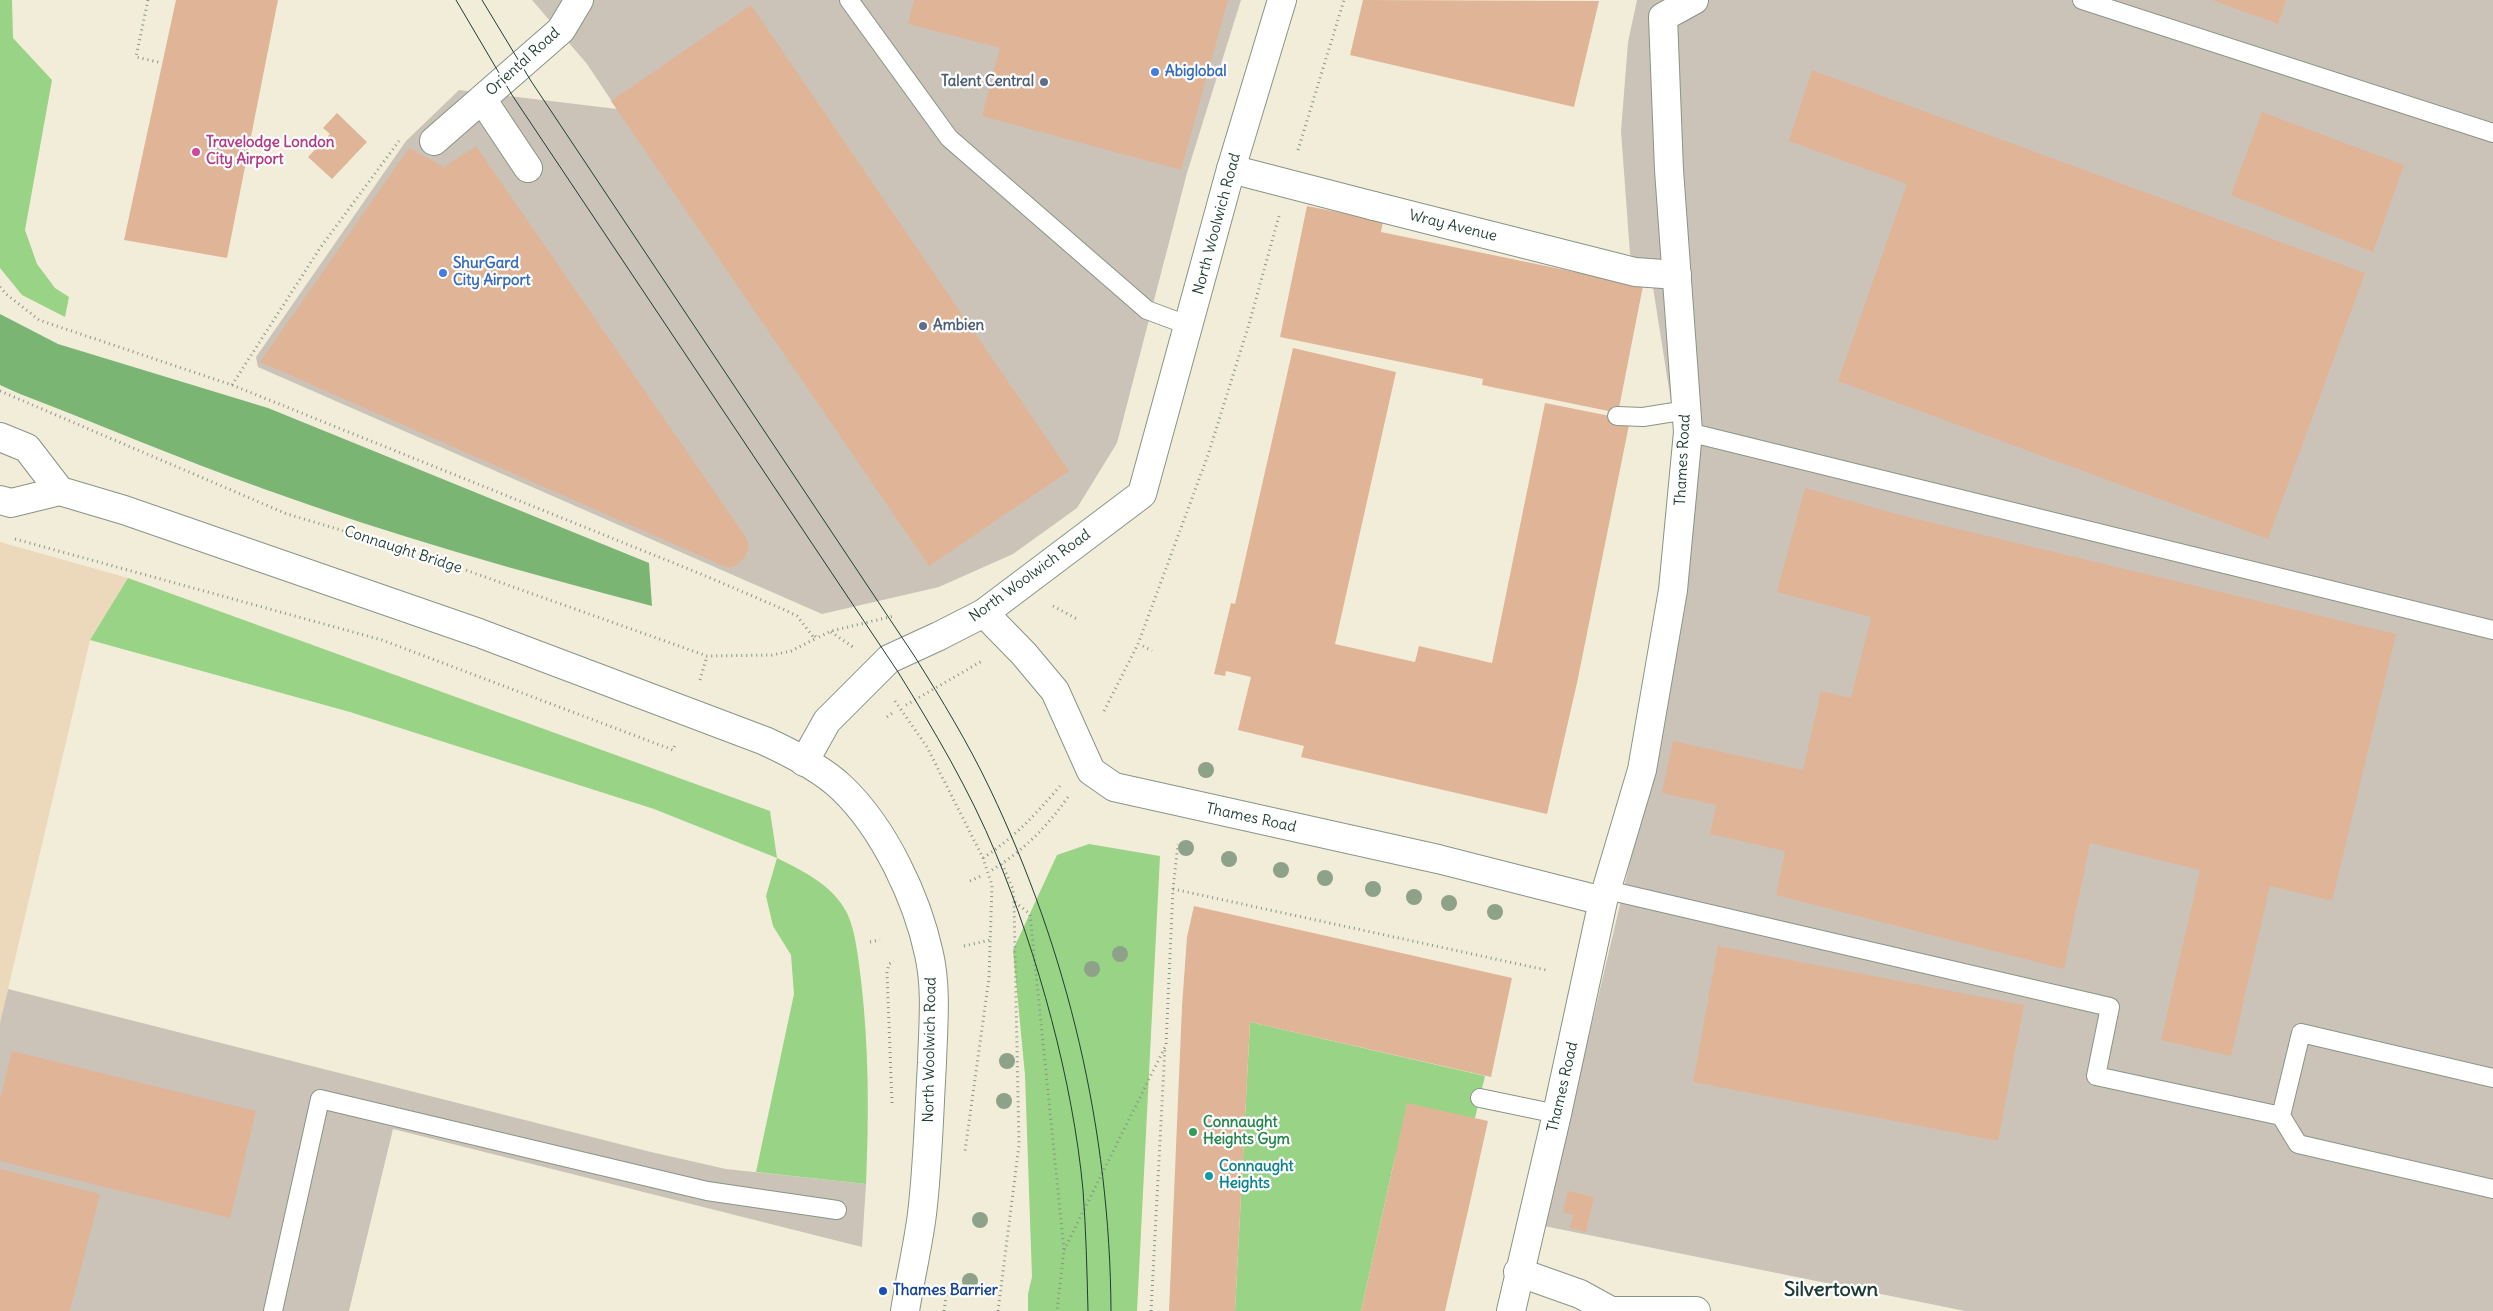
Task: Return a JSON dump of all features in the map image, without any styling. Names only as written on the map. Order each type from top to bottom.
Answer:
[{"type":"street","name":"Oriental Road","points":[[434,141],[561,30],[579,0]]},
{"type":"street","name":"North Woolwich Road","points":[[905,1311],[922,1214],[928,1132],[933,1027],[933,978],[930,954],[917,911],[896,864],[870,823],[842,788],[804,762],[827,721],[888,659],[984,613],[1142,494],[1190,326],[1231,169],[1282,0]]},
{"type":"street","name":"Thames Road","points":[[1511,1311],[1518,1272],[1557,1114],[1605,896],[1642,770],[1673,590],[1687,421],[1669,170],[1663,17],[1694,0]]},
{"type":"street","name":"Oriental Road","points":[[482,99],[528,168]]},
{"type":"street","name":"Wray Avenue","points":[[1231,169],[1635,272],[1677,275]]},
{"type":"street","points":[[0,437],[28,448],[60,491]]},
{"type":"street","points":[[0,500],[11,503],[60,491],[124,510],[479,633],[765,741],[804,762]]},
{"type":"street","name":"Thames Road","points":[[984,613],[1024,654],[1055,691],[1091,771],[1114,787],[1605,896]]},
{"type":"street","points":[[1518,1272],[1580,1294],[1611,1311],[1696,1311]]},
{"type":"lane","points":[[849,0],[949,138],[1147,310],[1190,326]]},
{"type":"lane","points":[[2082,0],[2493,133]]},
{"type":"lane","points":[[1617,416],[1687,421],[2493,630]]},
{"type":"lane","points":[[1605,896],[2110,1007],[2096,1076],[2281,1116]]},
{"type":"lane","points":[[2493,1078],[2302,1033],[2281,1116],[2298,1144],[2493,1189]]},
{"type":"lane","points":[[1480,1098],[1557,1114]]},
{"type":"lane","points":[[273,1311],[320,1099],[706,1191],[837,1210]]},
{"type":"path","points":[[148,0],[136,57],[162,63]]},
{"type":"path","points":[[1296,156],[1344,0]]},
{"type":"path","points":[[232,385],[320,248],[400,140]]},
{"type":"path","points":[[1100,719],[1138,644],[1208,455],[1249,324],[1281,209]]},
{"type":"path","points":[[0,287],[39,320],[232,385],[683,566],[797,616],[815,639]]},
{"type":"path","name":"Connaught Bridge","points":[[0,391],[287,514],[415,552],[707,656],[772,655],[791,650],[815,639],[815,636],[817,638],[831,631],[846,641],[859,654]]},
{"type":"path","points":[[10,538],[382,640],[673,750]]},
{"type":"path","points":[[1045,609],[1051,604],[1079,620]]},
{"type":"path","points":[[1142,646],[1152,651]]},
{"type":"path","points":[[699,682],[707,656]]},
{"type":"path","points":[[906,705],[988,658]]},
{"type":"path","points":[[892,696],[927,747],[983,858],[992,885],[988,978],[964,1158]]},
{"type":"path","points":[[887,717],[895,711]]},
{"type":"path","points":[[983,858],[1007,842],[1035,816],[1064,780]]},
{"type":"path","points":[[992,870],[1033,840],[1048,825],[1070,795]]},
{"type":"path","points":[[1151,1311],[1173,889],[1178,844]]},
{"type":"path","points":[[998,1311],[1020,1145],[1014,902],[1013,889],[1002,864]]},
{"type":"path","points":[[970,881],[983,875]]},
{"type":"path","points":[[1173,889],[1546,970]]},
{"type":"path","points":[[1014,902],[1030,914],[1064,1250],[1057,1311]]},
{"type":"path","points":[[870,942],[880,940]]},
{"type":"path","points":[[974,944],[990,940]]},
{"type":"path","points":[[892,1104],[886,972],[889,964],[896,960]]},
{"type":"path","points":[[1064,1250],[1166,1044]]},
{"type":"path","points":[[944,1311],[948,1282]]},
{"type":"shaded area","points":[[532,0],[1241,0],[1187,173],[1117,443],[1077,508],[1013,554],[939,587],[822,614],[258,367],[256,357],[406,141],[459,90],[617,109],[587,64]]},
{"type":"shaded area","points":[[1637,0],[2493,0],[2493,1311],[1965,1311],[1544,1226],[1661,731],[1691,529],[1652,281],[1630,254],[1621,131],[1628,42]]},
{"type":"shaded area","points":[[0,542],[128,578],[90,640],[0,1023]]},
{"type":"shaded area","points":[[8,989],[651,1152],[726,1169],[866,1184],[862,1247],[393,1129],[349,1311],[0,1311],[0,1023]]},
{"type":"green space","points":[[0,0],[12,0],[13,38],[52,80],[25,230],[37,264],[55,288],[69,297],[65,317],[22,295],[0,268]]},
{"type":"green space","points":[[0,314],[58,344],[268,408],[649,563],[652,606],[456,552],[312,506],[203,466],[20,394],[0,385]]},
{"type":"green space","points":[[128,578],[770,811],[777,858],[654,809],[350,712],[90,640]]},
{"type":"green space","points":[[1089,844],[1160,856],[1137,1311],[1028,1311],[1028,1294],[1032,1277],[1025,1075],[1013,950],[1057,855]]},
{"type":"green space","points":[[777,858],[816,880],[834,894],[847,913],[853,929],[866,1031],[868,1133],[866,1184],[756,1172],[794,994],[791,955],[773,926],[766,896]]},
{"type":"green space","points":[[1250,1022],[1485,1076],[1475,1118],[1395,1157],[1361,1311],[1235,1311]]},
{"type":"building","name":"Travelodge London City Airport","points":[[176,0],[278,0],[227,258],[124,240]]},
{"type":"building","points":[[914,0],[1228,0],[1181,170],[982,116],[1000,48],[908,24]]},
{"type":"building","points":[[1363,0],[1599,1],[1574,107],[1350,55]]},
{"type":"building","points":[[2212,0],[2286,0],[2278,24]]},
{"type":"building","points":[[751,5],[1069,471],[929,566],[611,101]]},
{"type":"building","points":[[1812,70],[2365,273],[2268,539],[1838,381],[1907,184],[1789,141]]},
{"type":"building","points":[[2262,112],[2404,165],[2373,252],[2231,195]]},
{"type":"building","points":[[337,113],[367,142],[332,179],[308,157],[330,134],[323,128]]},
{"type":"building","name":"ShurGard City Airport","points":[[476,146],[745,536],[748,550],[745,557],[735,566],[728,568],[260,362],[409,148],[444,167]]},
{"type":"building","points":[[1307,206],[1383,221],[1381,232],[1643,286],[1618,413],[1482,385],[1483,379],[1280,337]]},
{"type":"building","points":[[1293,348],[1396,372],[1335,644],[1415,662],[1419,646],[1492,663],[1545,403],[1630,420],[1577,683],[1547,814],[1301,757],[1304,746],[1238,730],[1251,677],[1226,671],[1225,676],[1214,674],[1231,603],[1235,604]]},
{"type":"building","points":[[1805,488],[1896,514],[2396,634],[2332,901],[2270,886],[2231,1056],[2161,1040],[2200,870],[2090,843],[2064,969],[1776,895],[1785,851],[1710,834],[1716,805],[1662,793],[1673,741],[1803,770],[1821,691],[1851,698],[1871,617],[1777,592]]},
{"type":"building","name":"Connaught Heights","points":[[1194,906],[1512,978],[1491,1077],[1250,1022],[1235,1311],[1169,1311],[1182,1006],[1187,937]]},
{"type":"building","points":[[1718,946],[2024,1005],[1998,1141],[1693,1082]]},
{"type":"building","points":[[12,1051],[256,1111],[230,1218],[0,1161],[0,1100]]},
{"type":"building","points":[[1407,1103],[1488,1121],[1445,1311],[1361,1311]]},
{"type":"building","points":[[0,1169],[100,1194],[70,1311],[0,1311]]},
{"type":"building","points":[[1568,1191],[1594,1197],[1586,1232],[1570,1228],[1573,1215],[1563,1212]]},
{"type":"tram line","points":[[456,0],[512,95],[898,672],[938,738],[975,807],[996,854],[1026,934],[1052,1019],[1062,1063],[1071,1106],[1083,1190],[1088,1311]]},
{"type":"tram line","points":[[482,0],[531,81],[915,657],[973,755],[990,789],[1018,851],[1042,914],[1062,978],[1079,1043],[1093,1109],[1103,1176],[1109,1243],[1111,1311]]},
{"type":"place","name":"Abiglobal","points":[[1155,72]]},
{"type":"place","name":"Talent Central","points":[[1044,82]]},
{"type":"place","name":"Travelodge London City Airport","points":[[196,152]]},
{"type":"place","name":"ShurGard City Airport","points":[[443,273]]},
{"type":"place","name":"Ambien","points":[[923,326]]},
{"type":"place","name":"Connaught Heights Gym","points":[[1193,1132]]},
{"type":"place","name":"Connaught Heights","points":[[1209,1176]]},
{"type":"place","name":"Thames Barrier","points":[[883,1291]]},
{"type":"district","name":"Silvertown","points":[[1831,1290]]}]
